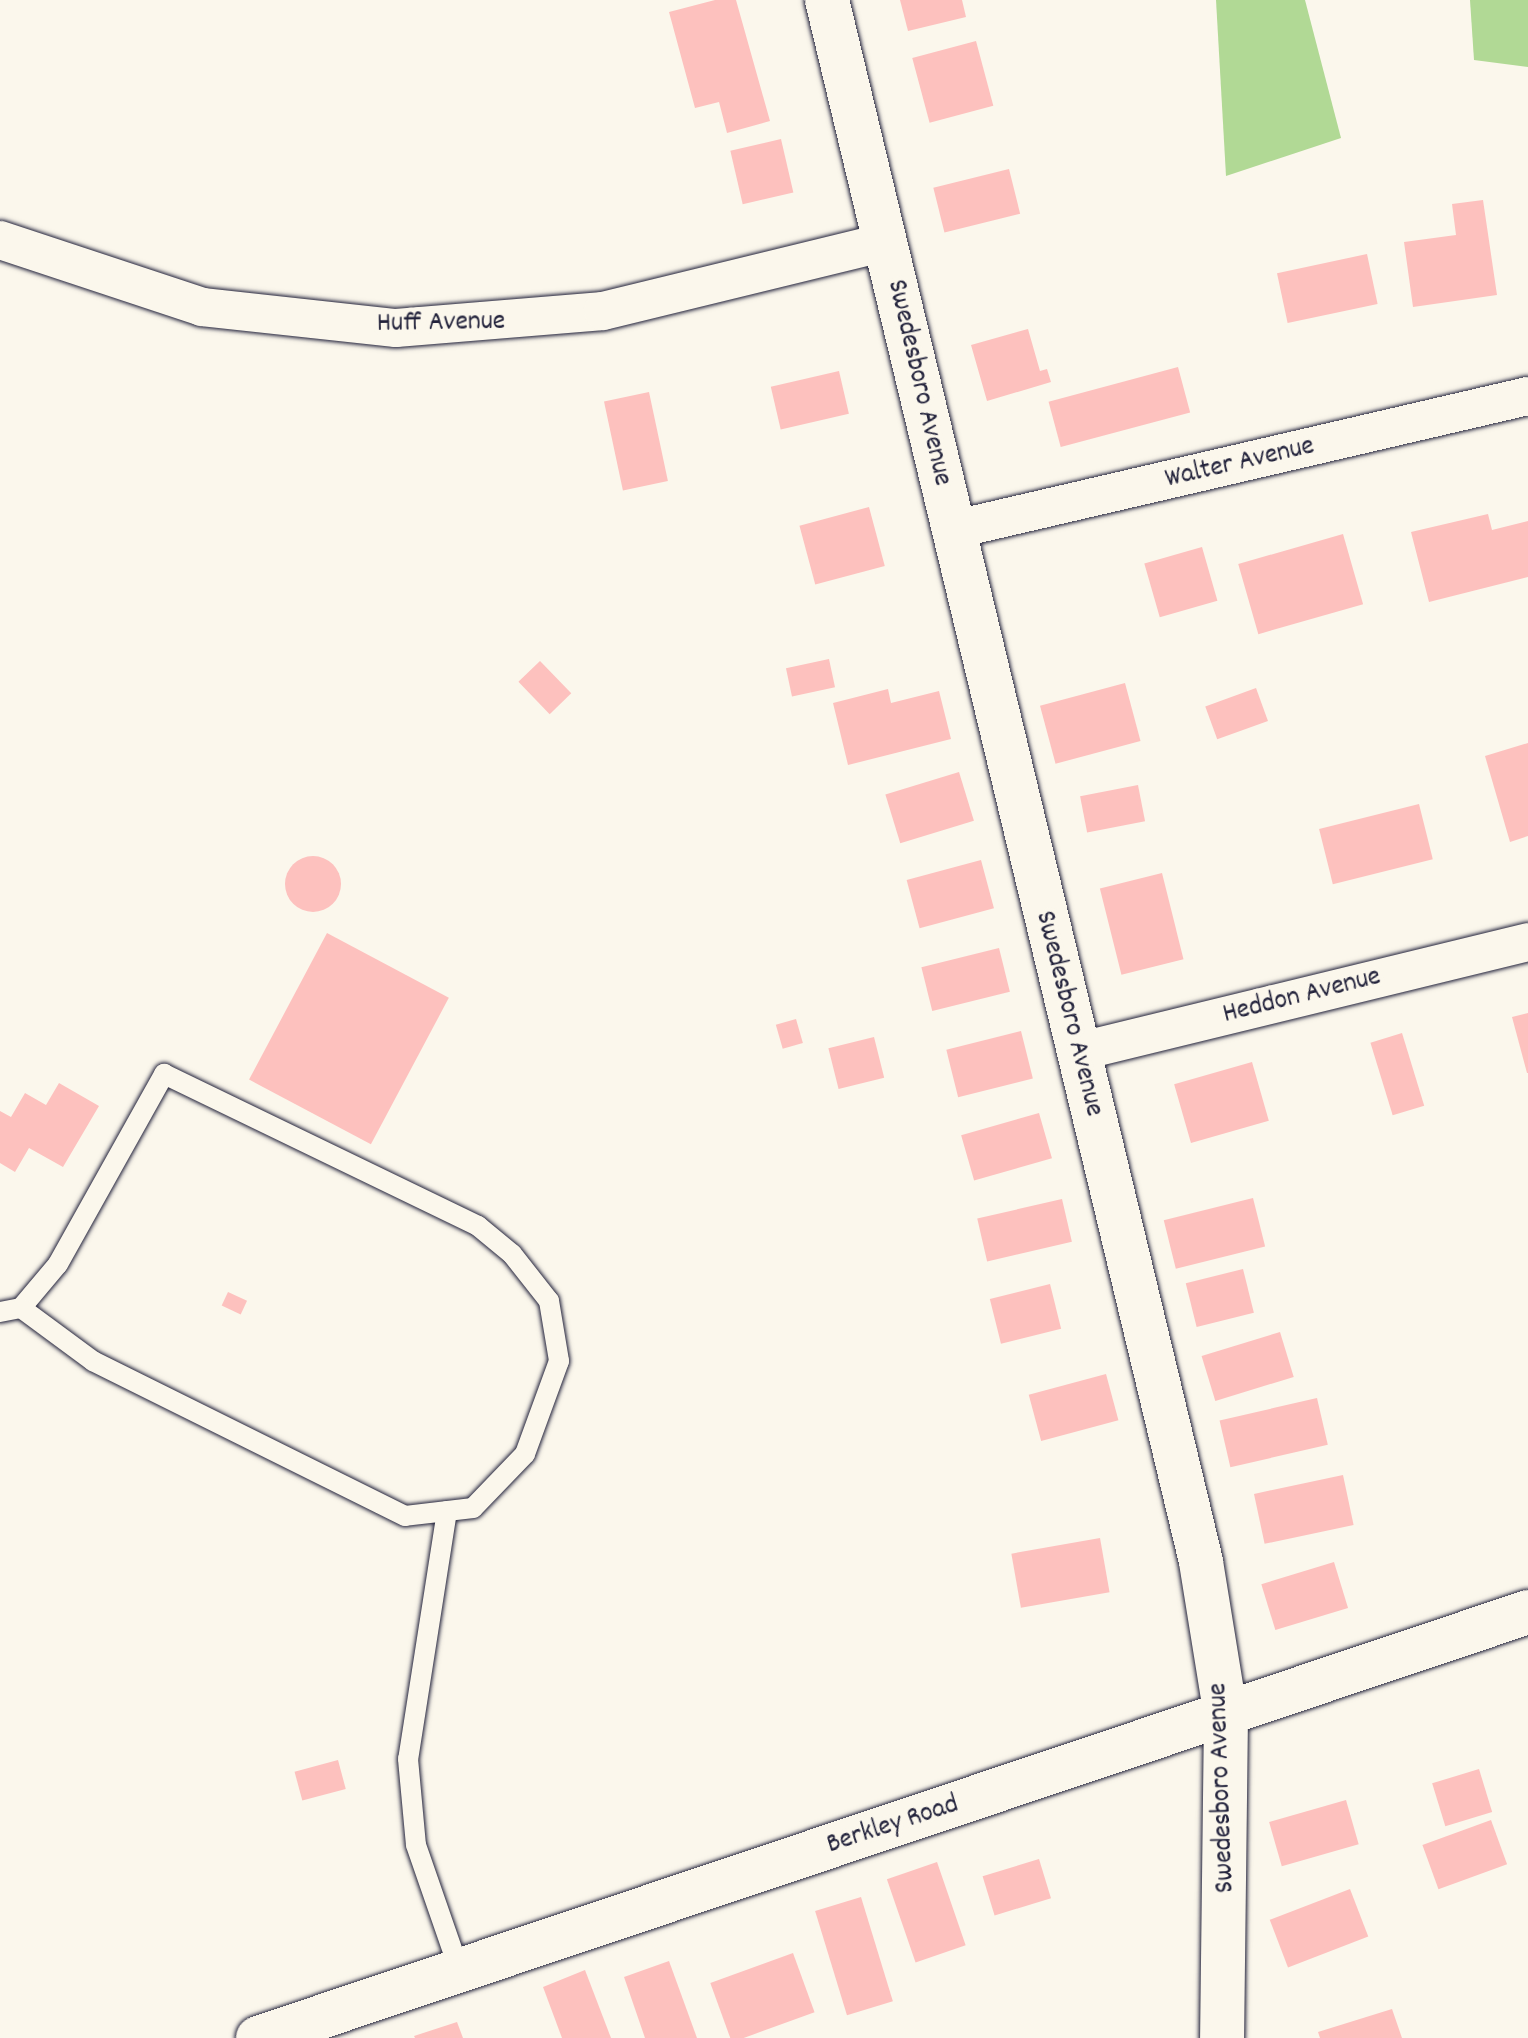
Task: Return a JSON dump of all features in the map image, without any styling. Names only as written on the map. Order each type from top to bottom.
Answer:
[{"type":"street","name":"Swedesboro Avenue","points":[[827,0],[1201,1562],[1226,1716],[1222,2038]]},
{"type":"street","name":"Huff Avenue","points":[[0,240],[202,307],[396,328],[502,324],[618,308],[886,242]]},
{"type":"street","name":"Walter Avenue","points":[[952,530],[1528,396]]},
{"type":"street","name":"Heddon Avenue","points":[[1077,1052],[1528,942]]},
{"type":"street","name":"Berkley Road","points":[[258,2038],[1226,1716],[1528,1612]]},
{"type":"lane","points":[[0,1312],[21,1308],[58,1264],[164,1074],[478,1226],[512,1254],[549,1301],[559,1361],[525,1454],[473,1508],[405,1516],[93,1361],[21,1308]]},
{"type":"lane","points":[[447,1511],[408,1759],[416,1845],[459,1969]]},
{"type":"green space","points":[[1216,0],[1305,0],[1341,138],[1226,176]]},
{"type":"green space","points":[[1470,0],[1528,0],[1528,67],[1474,60]]},
{"type":"building","points":[[715,0],[736,0],[770,121],[727,133],[719,102],[695,108],[669,12]]},
{"type":"building","points":[[900,0],[962,0],[966,17],[908,31]]},
{"type":"building","points":[[976,41],[993,106],[930,123],[912,58]]},
{"type":"building","points":[[781,139],[793,193],[743,204],[730,151]]},
{"type":"building","points":[[1009,169],[1020,214],[944,233],[933,188]]},
{"type":"building","points":[[1483,200],[1497,295],[1413,307],[1404,242],[1456,235],[1452,204]]},
{"type":"building","points":[[1367,254],[1378,304],[1288,323],[1277,273]]},
{"type":"building","points":[[1028,329],[1040,371],[1047,369],[1051,382],[987,401],[971,345]]},
{"type":"building","points":[[1178,367],[1190,412],[1061,447],[1049,402]]},
{"type":"building","points":[[839,371],[849,414],[781,430],[771,387]]},
{"type":"building","points":[[649,392],[668,481],[623,491],[604,402]]},
{"type":"building","points":[[869,507],[885,566],[815,585],[799,526]]},
{"type":"building","points":[[1488,514],[1492,530],[1528,521],[1528,577],[1429,602],[1411,532]]},
{"type":"building","points":[[1343,534],[1363,604],[1258,634],[1238,564]]},
{"type":"building","points":[[1202,547],[1217,601],[1160,617],[1144,564]]},
{"type":"building","points":[[829,659],[835,687],[792,697],[786,668]]},
{"type":"building","points":[[540,661],[571,693],[550,714],[518,682]]},
{"type":"building","points":[[1125,683],[1141,741],[1056,764],[1040,706]]},
{"type":"building","points":[[1256,688],[1268,721],[1217,739],[1205,706]]},
{"type":"building","points":[[888,689],[891,703],[939,691],[951,739],[848,765],[833,703]]},
{"type":"building","points":[[1528,743],[1528,836],[1510,842],[1485,756]]},
{"type":"building","points":[[959,772],[974,821],[900,843],[885,795]]},
{"type":"building","points":[[1138,785],[1145,821],[1087,833],[1080,796]]},
{"type":"building","points":[[1419,804],[1433,859],[1333,884],[1319,829]]},
{"type":"building","points":[[313,856],[333,864],[341,884],[333,904],[313,912],[293,904],[285,884],[293,864]]},
{"type":"building","points":[[981,860],[994,908],[920,928],[907,880]]},
{"type":"building","points":[[1162,873],[1184,959],[1121,975],[1100,888]]},
{"type":"building","points":[[327,933],[449,998],[371,1144],[249,1080]]},
{"type":"building","points":[[999,948],[1010,992],[932,1011],[921,967]]},
{"type":"building","points":[[1528,1013],[1528,1073],[1527,1073],[1512,1017]]},
{"type":"building","points":[[796,1019],[803,1043],[783,1049],[776,1025]]},
{"type":"building","points":[[1021,1031],[1033,1079],[958,1097],[946,1050]]},
{"type":"building","points":[[1402,1033],[1424,1106],[1393,1115],[1370,1043]]},
{"type":"building","points":[[874,1037],[884,1078],[839,1089],[828,1048]]},
{"type":"building","points":[[1252,1062],[1269,1121],[1191,1143],[1174,1084]]},
{"type":"building","points":[[59,1083],[99,1106],[63,1167],[29,1148],[15,1172],[0,1163],[0,1111],[11,1117],[25,1093],[46,1105]]},
{"type":"building","points":[[1039,1113],[1052,1158],[974,1181],[961,1135]]},
{"type":"building","points":[[1253,1198],[1265,1247],[1176,1269],[1164,1220]]},
{"type":"building","points":[[1062,1199],[1072,1242],[987,1261],[977,1219]]},
{"type":"building","points":[[1243,1269],[1254,1313],[1197,1327],[1186,1283]]},
{"type":"building","points":[[1050,1284],[1061,1329],[1001,1344],[990,1299]]},
{"type":"building","points":[[228,1292],[247,1301],[241,1314],[222,1306]]},
{"type":"building","points":[[1280,1332],[1294,1377],[1215,1401],[1202,1356]]},
{"type":"building","points":[[1106,1374],[1118,1420],[1041,1441],[1029,1395]]},
{"type":"building","points":[[1317,1398],[1328,1445],[1230,1467],[1220,1420]]},
{"type":"building","points":[[1343,1475],[1354,1525],[1265,1544],[1254,1494]]},
{"type":"building","points":[[1100,1538],[1110,1592],[1021,1608],[1011,1554]]},
{"type":"building","points":[[1334,1562],[1348,1608],[1275,1630],[1261,1584]]},
{"type":"building","points":[[338,1760],[346,1789],[302,1801],[295,1772]]},
{"type":"building","points":[[1479,1769],[1492,1812],[1445,1826],[1432,1783]]},
{"type":"building","points":[[1346,1800],[1359,1844],[1282,1866],[1269,1822]]},
{"type":"building","points":[[1491,1820],[1507,1864],[1438,1889],[1422,1845]]},
{"type":"building","points":[[1039,1859],[1051,1898],[995,1915],[983,1876]]},
{"type":"building","points":[[937,1862],[966,1945],[916,1962],[887,1879]]},
{"type":"building","points":[[1350,1889],[1368,1937],[1288,1967],[1270,1920]]},
{"type":"building","points":[[861,1897],[893,2001],[847,2015],[815,1911]]},
{"type":"building","points":[[793,1953],[815,2012],[744,2038],[730,2038],[710,1983]]},
{"type":"building","points":[[669,1961],[697,2038],[645,2038],[624,1977]]},
{"type":"building","points":[[585,1970],[611,2038],[562,2038],[543,1987]]},
{"type":"building","points":[[1392,2009],[1402,2038],[1320,2038],[1318,2032]]},
{"type":"building","points":[[457,2022],[463,2038],[414,2036]]}]
